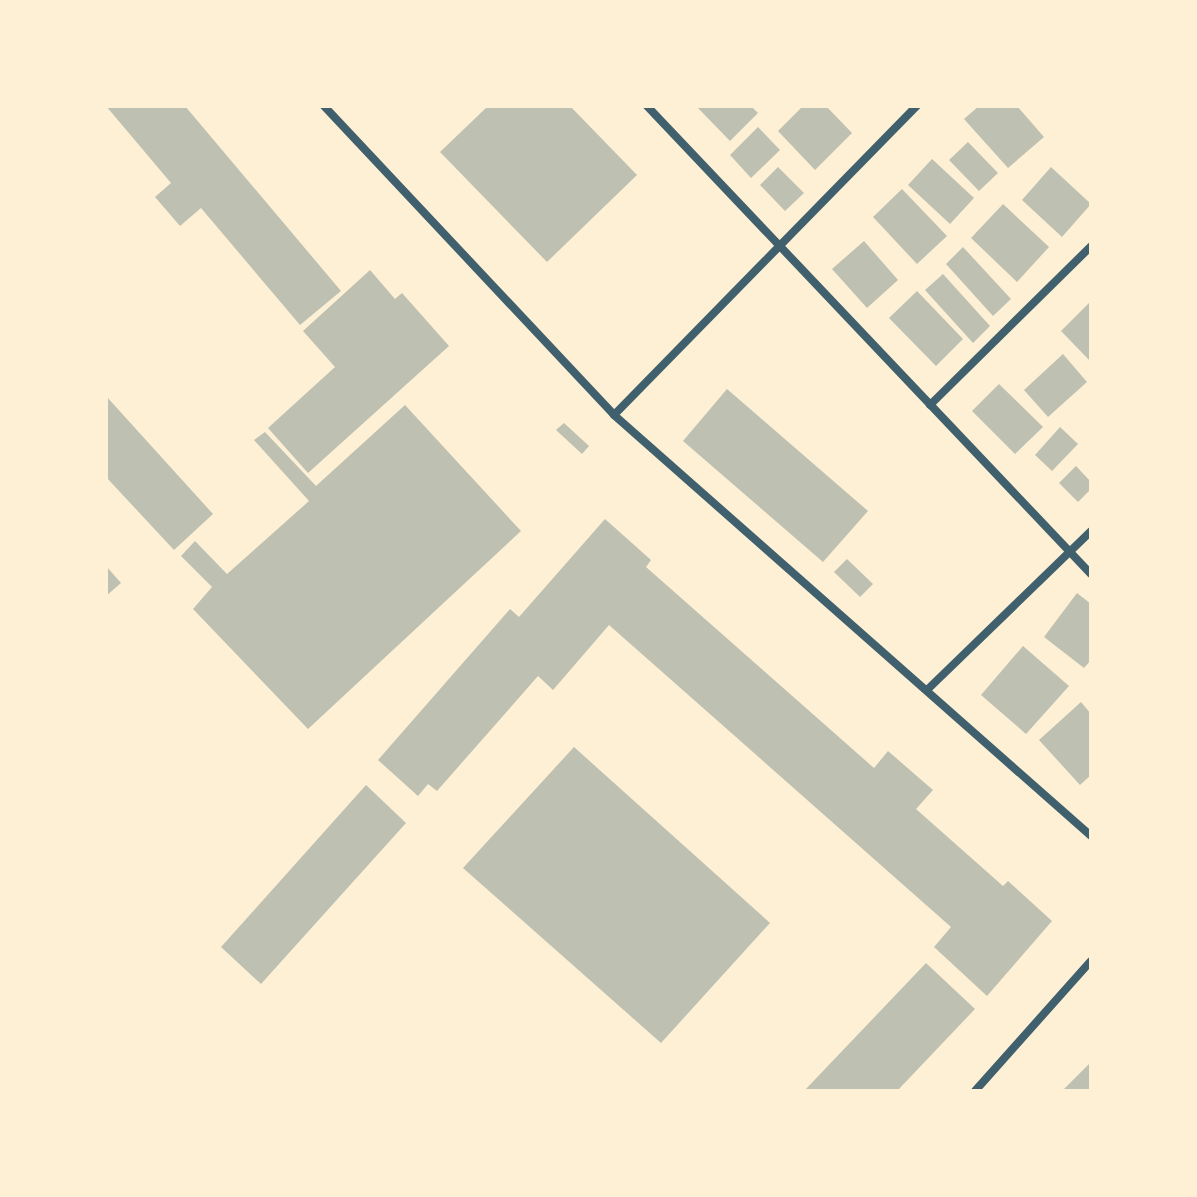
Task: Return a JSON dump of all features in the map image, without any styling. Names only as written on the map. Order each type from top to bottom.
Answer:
[{"type":"street","points":[[324,106],[614,415],[1091,836]]},
{"type":"street","points":[[647,106],[1091,574]]},
{"type":"street","points":[[614,415],[917,106]]},
{"type":"street","points":[[930,405],[1091,246]]},
{"type":"street","points":[[927,690],[1091,531]]},
{"type":"street","points":[[975,1091],[1091,961]]},
{"type":"building","points":[[106,106],[185,106],[341,291],[300,325],[201,208],[180,226],[155,197],[171,183]]},
{"type":"building","points":[[488,106],[570,106],[637,175],[547,262],[440,152]]},
{"type":"building","points":[[696,106],[751,106],[758,113],[730,141]]},
{"type":"building","points":[[803,106],[826,106],[852,133],[815,170],[778,131]]},
{"type":"building","points":[[979,106],[1017,106],[1044,137],[1008,168],[964,119]]},
{"type":"building","points":[[758,127],[780,150],[751,178],[730,155]]},
{"type":"building","points":[[968,142],[998,173],[979,191],[949,160]]},
{"type":"building","points":[[932,159],[974,198],[950,224],[908,185]]},
{"type":"building","points":[[778,167],[804,193],[785,211],[760,185]]},
{"type":"building","points":[[1051,167],[1091,204],[1062,237],[1022,200]]},
{"type":"building","points":[[902,189],[947,236],[917,264],[873,217]]},
{"type":"building","points":[[1003,204],[1049,247],[1017,282],[971,238]]},
{"type":"building","points":[[864,241],[898,280],[867,308],[832,269]]},
{"type":"building","points":[[963,247],[1011,299],[993,316],[946,264]]},
{"type":"building","points":[[370,270],[395,299],[402,293],[449,346],[308,473],[268,428],[335,367],[303,331]]},
{"type":"building","points":[[943,274],[990,326],[973,343],[925,290]]},
{"type":"building","points":[[917,291],[963,339],[936,366],[889,318]]},
{"type":"building","points":[[1091,301],[1091,362],[1061,331]]},
{"type":"building","points":[[1063,354],[1087,382],[1048,417],[1024,390]]},
{"type":"building","points":[[999,384],[1043,427],[1015,454],[972,411]]},
{"type":"building","points":[[727,389],[868,511],[823,562],[683,441]]},
{"type":"building","points":[[106,396],[213,514],[174,550],[106,477]]},
{"type":"building","points":[[405,405],[521,531],[308,729],[193,609],[212,587],[181,556],[195,541],[227,574],[309,501],[254,440],[265,432],[316,486]]},
{"type":"building","points":[[564,423],[589,446],[582,454],[556,430]]},
{"type":"building","points":[[1060,427],[1078,444],[1052,471],[1035,455]]},
{"type":"building","points":[[1076,466],[1091,482],[1091,489],[1078,502],[1059,483]]},
{"type":"building","points":[[605,519],[651,560],[646,567],[874,768],[888,751],[933,790],[916,809],[1003,886],[1008,881],[1052,921],[987,996],[934,947],[951,927],[609,625],[553,690],[538,676],[437,791],[428,784],[418,796],[378,760],[510,609],[519,617]]},
{"type":"building","points":[[847,559],[873,584],[860,597],[834,572]]},
{"type":"building","points":[[106,566],[121,583],[106,596]]},
{"type":"building","points":[[1077,593],[1091,604],[1091,660],[1084,668],[1044,637]]},
{"type":"building","points":[[1023,646],[1069,686],[1026,734],[981,695]]},
{"type":"building","points":[[1081,702],[1091,714],[1091,775],[1080,785],[1039,740]]},
{"type":"building","points":[[574,747],[770,923],[661,1043],[463,868]]},
{"type":"building","points":[[366,785],[406,823],[261,984],[221,947]]},
{"type":"building","points":[[926,963],[975,1009],[897,1091],[804,1091]]},
{"type":"building","points":[[1091,1062],[1091,1091],[1062,1091]]}]
